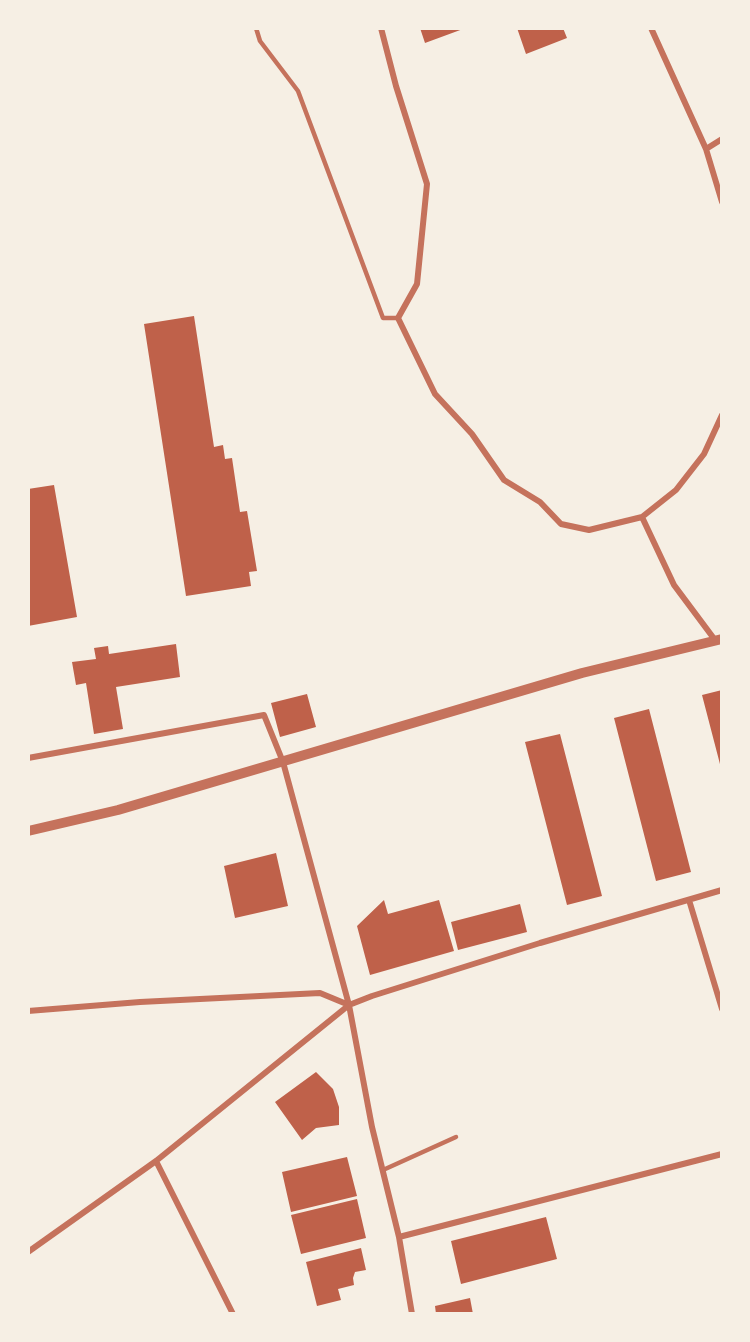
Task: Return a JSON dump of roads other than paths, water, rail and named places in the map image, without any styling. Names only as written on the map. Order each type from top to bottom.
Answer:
[{"type":"street","points":[[381,28],[396,86],[427,184],[417,284],[398,318],[435,394],[472,434],[504,480],[540,502],[561,524],[589,530],[642,517],[676,490],[704,454],[722,415]]},
{"type":"street","points":[[651,28],[706,149],[722,202]]},
{"type":"street","points":[[706,149],[722,139]]},
{"type":"street","points":[[28,831],[118,810],[582,674],[718,640],[674,585],[642,517]]},
{"type":"street","points":[[28,758],[264,715],[283,762],[349,1005],[372,1127],[399,1237],[412,1314]]},
{"type":"street","points":[[28,1252],[156,1161],[349,1005],[517,950],[722,890]]},
{"type":"street","points":[[689,900],[722,1009]]},
{"type":"street","points":[[28,1011],[140,1002],[320,993],[349,1005]]},
{"type":"street","points":[[399,1237],[722,1154]]},
{"type":"street","points":[[156,1161],[233,1314]]},
{"type":"lane","points":[[256,28],[260,41],[298,91],[383,318],[398,318]]},
{"type":"lane","points":[[383,1170],[456,1137]]}]
